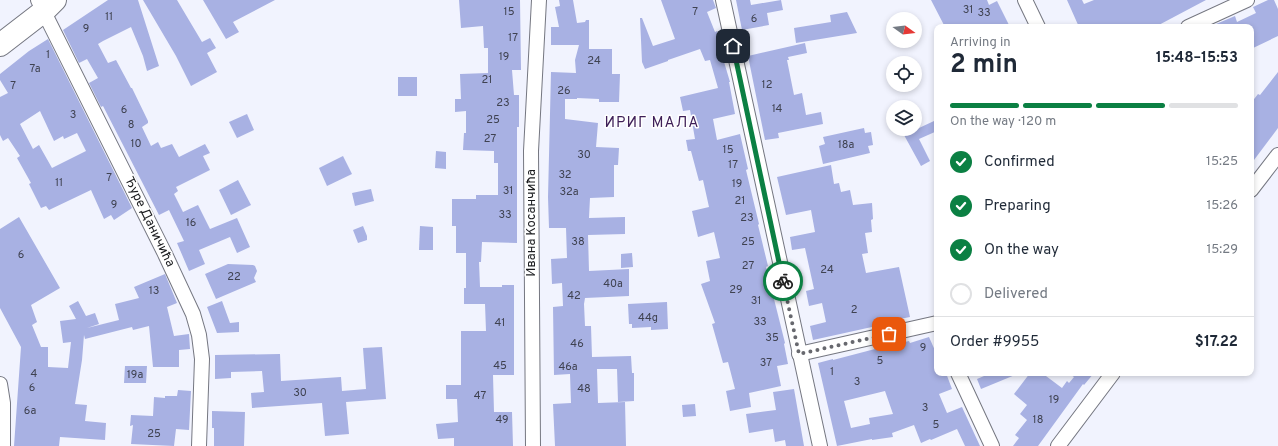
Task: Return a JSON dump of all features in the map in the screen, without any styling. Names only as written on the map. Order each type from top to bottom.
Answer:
[{"type":"main road","points":[[0,45],[46,4],[72,0]]},
{"type":"street","name":"Ивана Косанчића","points":[[533,446],[531,151],[539,0]]},
{"type":"street","points":[[723,0],[820,446]]},
{"type":"street","points":[[1025,0],[1037,24]]},
{"type":"street","points":[[1195,24],[1247,0]]},
{"type":"street","name":"Ђуре Даничића","points":[[46,4],[193,314],[199,335],[202,359],[199,446]]},
{"type":"street","points":[[1254,186],[1278,154]]},
{"type":"street","points":[[799,354],[934,325]]},
{"type":"street","points":[[959,376],[992,446]]},
{"type":"street","points":[[1058,446],[1111,376]]},
{"type":"street","points":[[0,384],[3,404],[3,446]]},
{"type":"building","points":[[108,0],[138,0],[159,66],[147,71],[143,56],[131,27],[98,44],[108,63],[116,60],[132,88],[148,121],[148,123],[142,127],[151,146],[158,142],[161,148],[172,144],[179,157],[205,144],[210,153],[203,156],[210,170],[176,187],[178,191],[174,194],[183,212],[198,205],[210,229],[237,218],[250,247],[237,253],[230,237],[199,250],[205,264],[189,271],[177,243],[184,241],[169,210],[159,215],[103,106],[101,107],[89,83],[98,78],[87,59],[79,63],[63,30]]},
{"type":"building","points":[[143,0],[177,0],[202,42],[210,38],[216,48],[207,53],[217,72],[191,86],[176,56]]},
{"type":"building","points":[[203,0],[275,0],[233,22],[239,32],[226,39]]},
{"type":"building","points":[[459,0],[520,0],[521,70],[512,70],[514,95],[519,95],[519,127],[517,127],[517,243],[482,242],[481,262],[479,262],[480,287],[502,287],[502,285],[514,285],[514,375],[493,375],[494,412],[512,412],[513,446],[454,446],[454,438],[438,439],[436,424],[458,422],[457,399],[446,399],[446,385],[461,385],[461,331],[486,331],[485,304],[464,304],[464,288],[466,288],[466,253],[456,253],[456,226],[452,226],[452,199],[476,199],[476,195],[498,195],[498,163],[494,163],[494,151],[463,150],[464,133],[466,133],[466,111],[455,112],[455,99],[461,99],[460,74],[488,73],[488,48],[484,48],[483,26],[461,28]]},
{"type":"building","points":[[559,0],[573,0],[577,23],[589,20],[589,49],[612,49],[612,74],[620,74],[619,102],[599,102],[599,99],[565,99],[565,119],[598,123],[596,147],[619,148],[618,165],[614,165],[614,197],[590,198],[589,218],[625,217],[625,234],[588,235],[589,271],[629,269],[629,296],[585,298],[584,304],[585,326],[591,326],[592,357],[631,356],[632,373],[634,373],[634,401],[618,402],[617,369],[597,369],[598,403],[625,402],[626,446],[555,446],[553,404],[571,403],[570,374],[554,375],[553,307],[563,306],[562,283],[552,284],[551,259],[567,258],[566,228],[549,228],[548,197],[551,72],[576,73],[575,60],[579,45],[551,45],[551,27],[559,27],[555,7],[560,6]]},
{"type":"building","points":[[661,0],[713,0],[716,8],[707,12],[715,32],[717,31],[725,54],[722,55],[730,82],[735,114],[713,119],[717,140],[740,134],[748,169],[746,170],[768,266],[766,267],[785,343],[788,364],[777,366],[781,386],[749,393],[751,407],[730,411],[726,391],[735,389],[728,362],[723,363],[712,324],[715,323],[701,284],[710,281],[706,261],[720,258],[714,232],[698,237],[692,211],[709,207],[703,180],[699,181],[691,151],[688,151],[686,140],[695,139],[690,110],[683,111],[680,97],[718,88],[710,60],[705,61],[700,49],[645,69],[642,62],[640,18],[642,18],[653,46],[675,39]]},
{"type":"building","points":[[736,0],[750,0],[751,5],[781,0],[783,10],[767,13],[769,25],[742,30]]},
{"type":"building","points":[[931,0],[987,0],[989,5],[997,1],[1008,24],[943,24]]},
{"type":"building","points":[[1067,0],[1082,0],[1084,4],[1094,0],[1206,0],[1161,24],[1078,24]]},
{"type":"building","points":[[1268,0],[1274,0],[1278,9],[1278,36],[1254,48],[1254,24],[1216,24],[1235,16],[1237,22],[1256,13],[1253,7]]},
{"type":"building","points":[[847,12],[857,33],[796,43],[794,28],[831,22],[830,15]]},
{"type":"building","points":[[48,39],[132,208],[114,220],[111,215],[104,219],[91,190],[49,210],[46,206],[41,208],[29,184],[31,183],[17,158],[20,156],[8,138],[3,141],[0,135],[0,97],[8,93],[0,80],[0,74],[29,51]],"holes":[[[40,111],[54,141],[63,136],[64,139],[77,133],[86,151],[52,168],[39,145],[33,149],[20,124]]]},
{"type":"building","points":[[805,43],[807,53],[788,57],[789,60],[787,60],[794,95],[802,93],[806,115],[821,112],[823,124],[778,133],[779,138],[765,140],[748,56]]},
{"type":"building","points":[[1278,72],[1278,128],[1254,160],[1254,99],[1258,94],[1260,95]]},
{"type":"building","points":[[398,77],[417,77],[417,96],[398,96]]},
{"type":"building","points":[[247,114],[254,130],[237,138],[229,122]]},
{"type":"building","points":[[934,121],[934,132],[919,139],[930,161],[921,166],[905,136],[922,136],[922,127]]},
{"type":"building","points":[[864,128],[865,133],[871,132],[873,145],[868,146],[870,153],[823,164],[819,146],[825,144],[823,137]]},
{"type":"building","points":[[436,151],[446,152],[446,169],[435,168]]},
{"type":"building","points":[[343,156],[352,174],[327,186],[319,168]]},
{"type":"building","points":[[831,165],[834,184],[839,183],[841,192],[850,190],[853,205],[872,203],[872,232],[865,233],[868,253],[862,254],[866,273],[899,267],[910,317],[890,321],[890,323],[813,340],[810,326],[826,322],[822,303],[809,306],[806,291],[814,289],[805,248],[792,250],[790,237],[815,232],[811,210],[786,215],[777,177]]},
{"type":"building","points":[[238,180],[251,205],[231,215],[219,190]]},
{"type":"building","points":[[371,189],[374,201],[355,206],[352,193]]},
{"type":"building","points":[[19,217],[60,288],[31,305],[37,322],[32,325],[41,347],[48,347],[48,367],[68,368],[71,342],[63,343],[60,321],[76,319],[69,306],[78,301],[86,316],[95,313],[99,324],[87,328],[119,320],[115,304],[139,298],[134,287],[165,274],[177,303],[167,307],[174,336],[189,334],[190,349],[179,350],[179,367],[153,367],[149,326],[133,330],[132,327],[85,339],[84,335],[82,360],[75,404],[87,405],[85,421],[106,423],[105,440],[60,437],[59,446],[14,446],[21,347],[0,308],[0,229]]},
{"type":"building","points":[[363,226],[367,240],[358,243],[353,230]]},
{"type":"building","points":[[420,226],[433,227],[433,250],[419,250]]},
{"type":"building","points":[[632,253],[633,267],[621,268],[621,254]]},
{"type":"building","points":[[228,264],[255,266],[257,271],[254,278],[256,282],[216,299],[205,274]]},
{"type":"building","points":[[222,301],[230,323],[239,322],[239,332],[217,333],[207,307]]},
{"type":"building","points":[[667,302],[668,329],[651,330],[651,327],[632,328],[632,324],[629,324],[628,304]]},
{"type":"building","points":[[929,337],[934,348],[934,376],[947,376],[952,389],[939,394],[947,413],[962,407],[980,446],[965,446],[957,429],[921,443],[914,425],[892,433],[893,437],[872,439],[837,446],[818,363],[909,341],[910,343]],"holes":[[[885,391],[893,414],[869,418],[870,424],[851,428],[844,401]]]},
{"type":"building","points":[[382,347],[386,399],[346,402],[349,434],[325,436],[322,403],[252,408],[251,393],[264,392],[262,371],[231,372],[231,378],[215,379],[215,355],[280,354],[281,381],[341,377],[342,391],[366,389],[363,348]]},
{"type":"building","points":[[125,366],[147,366],[146,383],[124,383]]},
{"type":"building","points":[[984,376],[1013,376],[981,389],[977,379]]},
{"type":"building","points":[[1028,376],[1046,376],[1062,388],[1067,381],[1069,383],[1074,377],[1072,376],[1092,376],[1084,385],[1083,384],[1038,446],[1013,446],[1019,438],[1015,435],[1027,420],[1020,414],[1027,405],[1014,394]]},
{"type":"building","points":[[794,389],[804,446],[786,446],[785,440],[775,442],[773,429],[749,433],[746,414],[776,410],[773,392]]},
{"type":"building","points":[[178,390],[191,391],[189,430],[176,429],[174,446],[131,444],[133,425],[130,426],[131,415],[153,416],[154,397],[165,398],[165,396],[177,396]]},
{"type":"building","points":[[695,404],[696,416],[683,417],[682,405]]},
{"type":"building","points":[[212,411],[245,412],[244,446],[214,446]]},
{"type":"way so far","points":[[783,281],[799,354],[889,334]]},
{"type":"district","name":"ИРИГ МАЛА","points":[[652,123]]},
{"type":"route","points":[[733,46],[783,281]]}]
